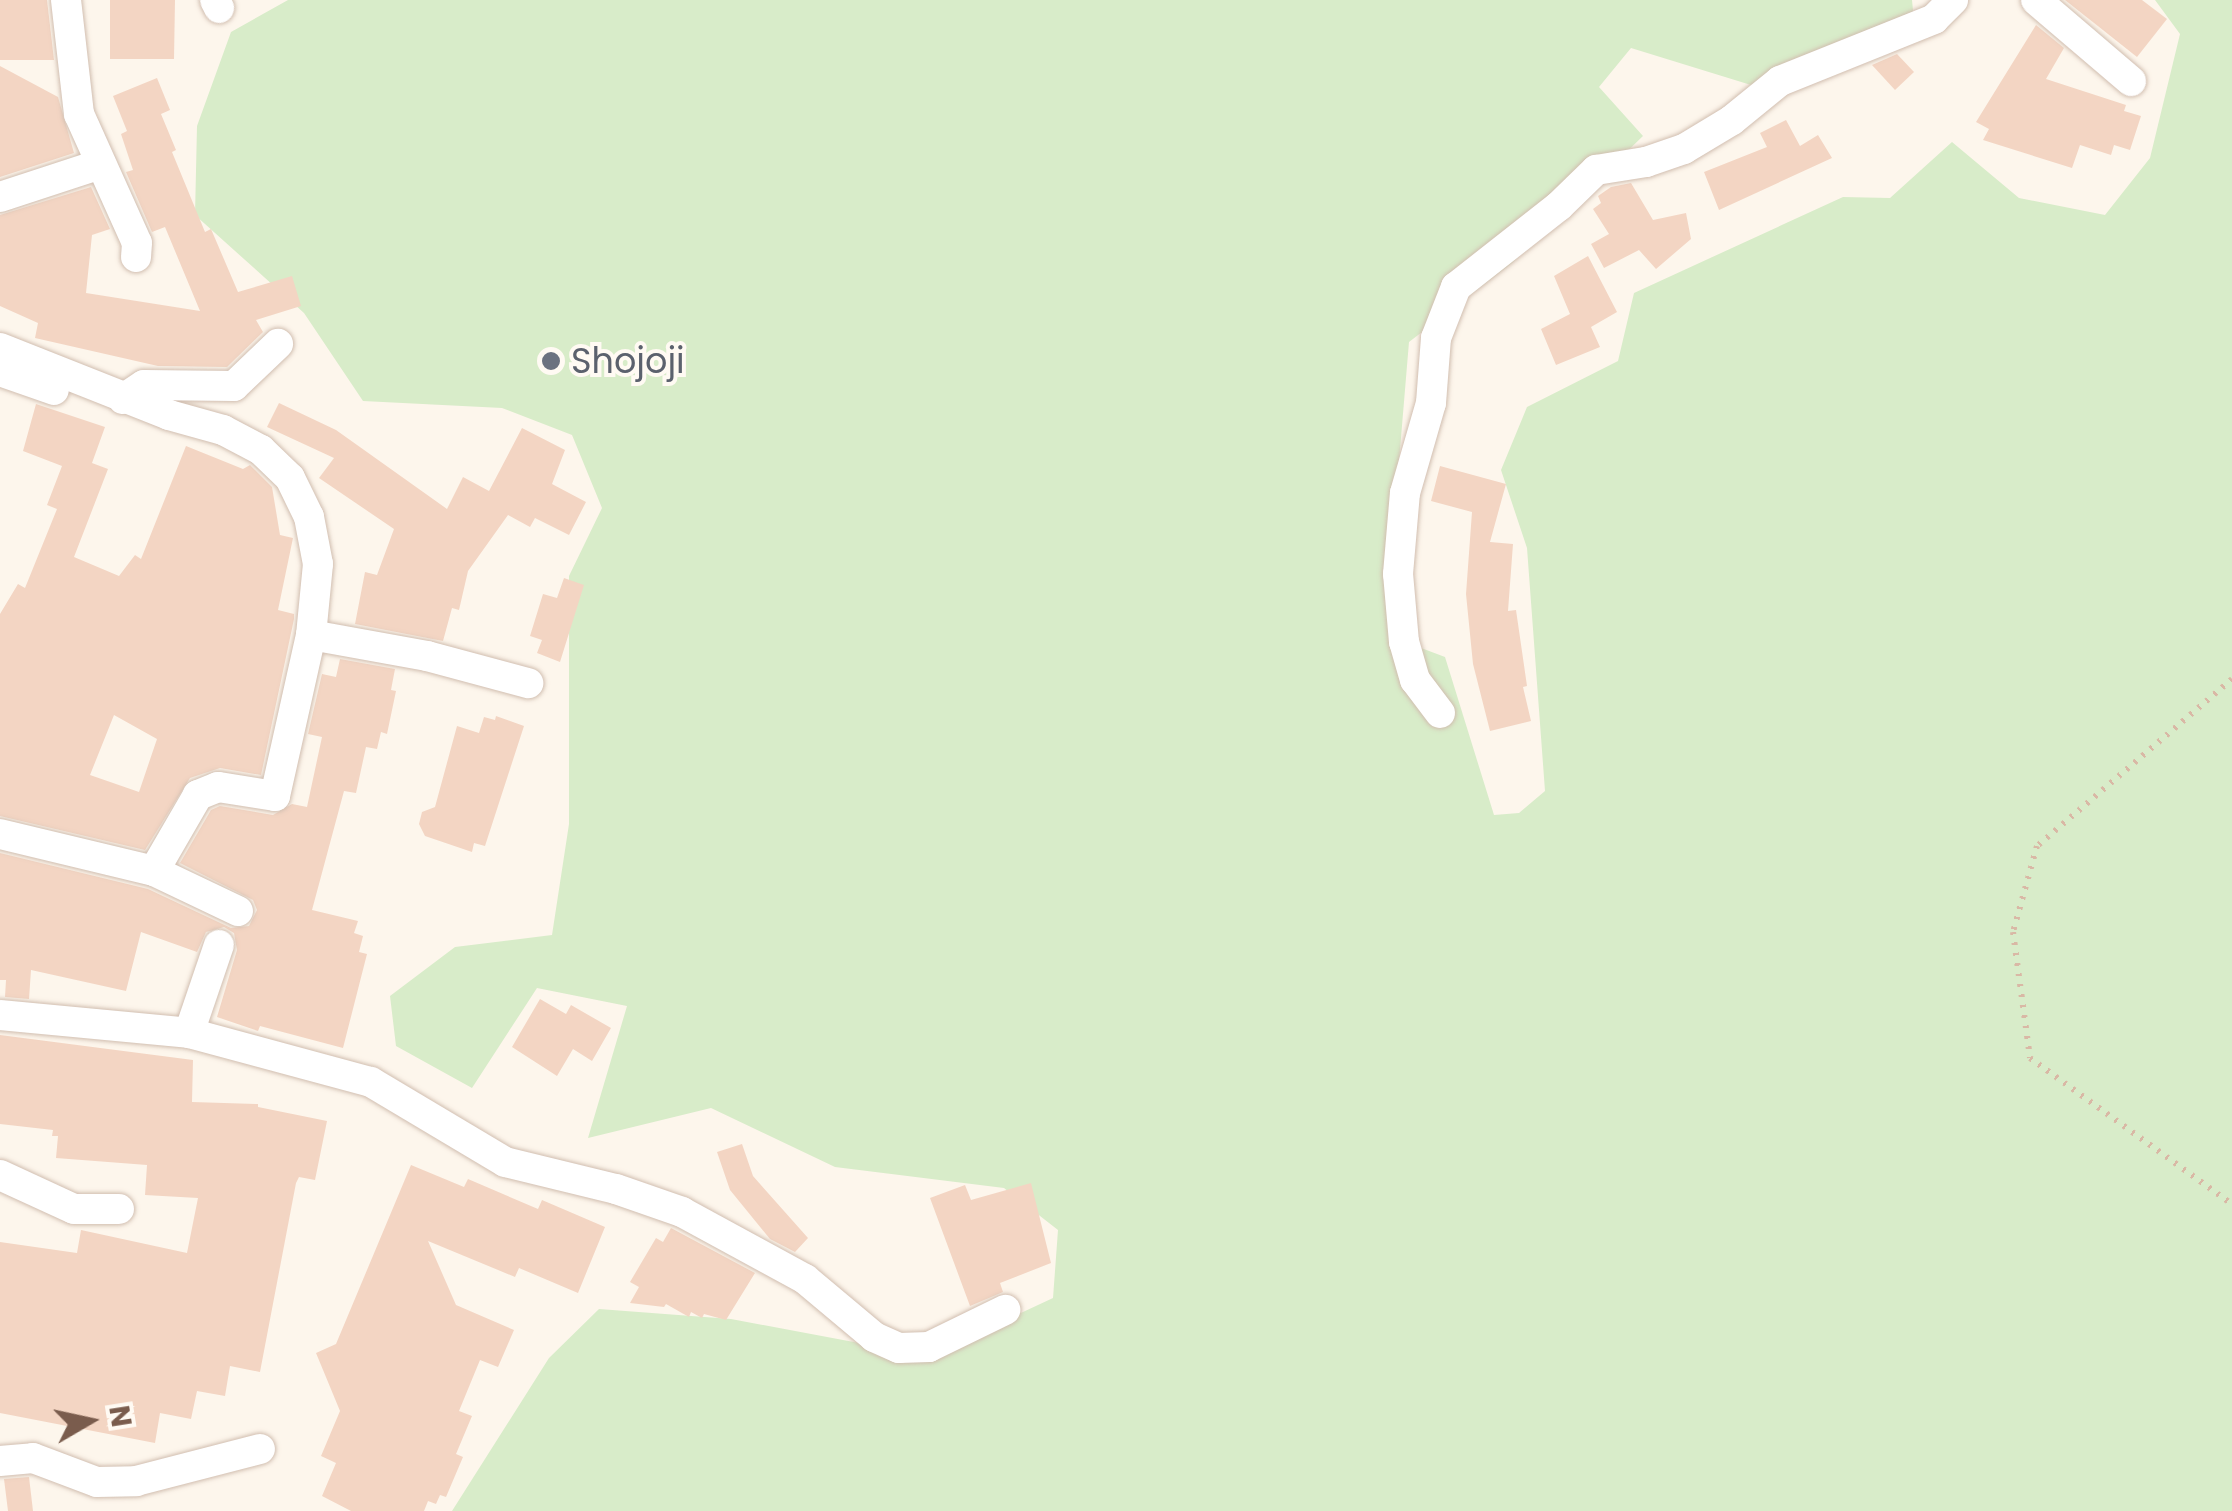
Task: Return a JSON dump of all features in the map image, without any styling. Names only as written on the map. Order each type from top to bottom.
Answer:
[{"type":"street","points":[[66,0],[78,76],[78,114],[137,243],[136,258]]},
{"type":"street","points":[[1440,713],[1415,680],[1404,642],[1398,574],[1405,493],[1431,403],[1436,338],[1456,288],[1559,206],[1596,170],[1646,162],[1684,148],[1732,120],[1780,81],[1934,19],[1953,0]]},
{"type":"street","points":[[2036,0],[2131,81]]},
{"type":"street","points":[[0,197],[101,164]]},
{"type":"street","points":[[0,371],[109,410],[144,384],[234,386],[278,344]]},
{"type":"street","points":[[0,348],[169,415],[223,430],[261,450],[290,478],[309,517],[318,564],[311,635],[275,796],[218,787],[198,795],[154,872]]},
{"type":"street","points":[[311,635],[427,656],[528,683]]},
{"type":"street","points":[[0,834],[154,872],[238,910]]},
{"type":"street","points":[[189,1033],[219,945]]},
{"type":"street","points":[[0,1015],[189,1033],[372,1082],[505,1162],[616,1189],[682,1212],[806,1280],[874,1338],[899,1348],[928,1347],[1005,1310]]},
{"type":"street","points":[[0,1175],[74,1209],[119,1208]]},
{"type":"street","points":[[0,1461],[34,1458],[97,1482],[136,1480],[260,1449]]},
{"type":"path","points":[[2232,679],[2037,846],[2013,932],[2030,1058],[2232,1204]]},
{"type":"green space","points":[[288,0],[1912,0],[1914,20],[1751,85],[1631,48],[1599,87],[1643,136],[1512,263],[1409,342],[1390,569],[1392,637],[1445,657],[1494,815],[1519,813],[1545,791],[1527,548],[1501,470],[1527,407],[1618,361],[1634,293],[1843,197],[1890,198],[1952,142],[2019,198],[2105,215],[2150,158],[2180,34],[2155,0],[2232,0],[2232,1511],[452,1511],[549,1358],[599,1309],[731,1319],[928,1356],[1053,1298],[1058,1230],[1004,1188],[835,1167],[711,1108],[588,1138],[627,1006],[537,988],[472,1088],[396,1046],[390,996],[455,947],[552,935],[569,824],[569,576],[602,508],[572,435],[502,408],[363,401],[304,313],[195,215],[197,126],[231,32]]},
{"type":"building","points":[[0,0],[47,0],[54,60],[0,60]]},
{"type":"building","points":[[110,0],[175,0],[174,59],[110,59]]},
{"type":"building","points":[[2065,0],[2142,0],[2167,19],[2137,57]]},
{"type":"building","points":[[2036,25],[2064,48],[2046,79],[2126,105],[2124,111],[2141,116],[2130,150],[2114,145],[2111,155],[2080,145],[2072,168],[1983,140],[1989,129],[1976,122]]},
{"type":"building","points":[[1897,54],[1914,72],[1895,90],[1872,65]]},
{"type":"building","points":[[0,66],[58,97],[74,153],[0,177]]},
{"type":"building","points":[[157,78],[170,110],[161,114],[176,150],[172,152],[205,232],[211,229],[238,292],[292,276],[301,306],[256,320],[263,332],[227,367],[158,366],[35,338],[38,323],[0,306],[0,215],[91,187],[110,229],[92,235],[86,293],[200,311],[165,227],[152,232],[126,172],[133,170],[121,134],[127,131],[113,96]]},
{"type":"building","points":[[1786,120],[1800,146],[1818,135],[1832,158],[1719,210],[1704,172],[1767,147],[1760,133]]},
{"type":"building","points":[[1631,183],[1653,220],[1686,213],[1691,239],[1656,269],[1639,250],[1604,268],[1591,244],[1609,234],[1593,209],[1601,203],[1598,196],[1611,187]]},
{"type":"building","points":[[1588,256],[1617,312],[1591,327],[1600,347],[1556,365],[1541,329],[1570,314],[1554,276]]},
{"type":"building","points":[[279,403],[336,430],[447,509],[463,477],[489,491],[522,428],[565,450],[552,484],[586,502],[569,535],[535,518],[530,527],[508,515],[468,571],[459,610],[452,608],[443,641],[355,624],[365,572],[377,575],[394,529],[319,478],[334,458],[267,427]]},
{"type":"building","points":[[36,404],[105,427],[92,463],[108,469],[74,557],[119,576],[135,555],[141,559],[186,446],[243,469],[250,465],[272,487],[280,535],[293,538],[278,610],[294,614],[294,619],[261,775],[220,768],[190,778],[145,850],[0,816],[0,614],[18,584],[25,588],[57,509],[47,505],[62,466],[23,451]],"holes":[[[114,715],[157,739],[139,792],[90,775]]]},
{"type":"building","points":[[1440,466],[1506,484],[1490,542],[1513,544],[1508,611],[1516,610],[1527,686],[1523,687],[1531,721],[1490,731],[1473,664],[1466,594],[1472,512],[1431,501]]},
{"type":"building","points":[[564,578],[584,585],[560,662],[537,653],[542,640],[530,636],[543,594],[557,598]]},
{"type":"building","points":[[340,659],[395,669],[391,690],[396,691],[387,734],[381,732],[377,749],[366,747],[356,793],[344,791],[312,910],[358,921],[354,933],[363,936],[359,952],[367,954],[343,1048],[260,1026],[258,1031],[217,1017],[237,950],[234,933],[224,927],[206,932],[197,952],[141,932],[126,991],[31,970],[29,999],[5,997],[6,980],[0,980],[0,853],[148,889],[231,928],[249,926],[257,910],[253,900],[180,863],[211,810],[220,806],[273,815],[292,804],[307,807],[322,737],[308,734],[322,674],[336,677]]},
{"type":"building","points":[[496,716],[524,726],[485,846],[474,843],[472,852],[425,836],[419,824],[422,812],[435,807],[457,726],[479,733],[484,717],[495,720]]},
{"type":"building","points":[[540,999],[566,1014],[571,1005],[611,1028],[592,1061],[573,1049],[557,1076],[512,1047]]},
{"type":"building","points":[[0,1035],[193,1060],[192,1102],[258,1104],[327,1121],[315,1180],[299,1177],[296,1183],[260,1372],[230,1366],[225,1396],[197,1391],[191,1419],[160,1413],[155,1443],[0,1413],[0,1242],[77,1253],[81,1230],[187,1253],[198,1198],[145,1195],[147,1165],[56,1158],[58,1136],[52,1136],[53,1130],[0,1124]]},
{"type":"building","points":[[742,1144],[753,1176],[808,1238],[795,1252],[770,1239],[730,1190],[717,1152]]},
{"type":"building","points":[[411,1165],[464,1187],[468,1179],[538,1209],[542,1200],[605,1227],[578,1293],[519,1268],[515,1277],[428,1241],[456,1305],[514,1330],[498,1367],[480,1360],[459,1411],[472,1416],[456,1454],[463,1457],[446,1497],[440,1495],[436,1504],[428,1501],[424,1511],[351,1511],[322,1496],[336,1463],[321,1456],[340,1411],[316,1353],[336,1344]]},
{"type":"building","points":[[1031,1183],[1051,1263],[1000,1283],[1003,1292],[970,1306],[930,1198],[965,1185],[971,1200]]},
{"type":"building","points":[[671,1228],[755,1273],[726,1320],[704,1314],[702,1318],[691,1312],[689,1317],[666,1304],[664,1307],[630,1303],[639,1287],[630,1282],[656,1238],[663,1242]]},
{"type":"building","points":[[29,1477],[33,1511],[8,1511],[4,1479]]},
{"type":"place","name":"Shojoji","points":[[551,361]]}]
